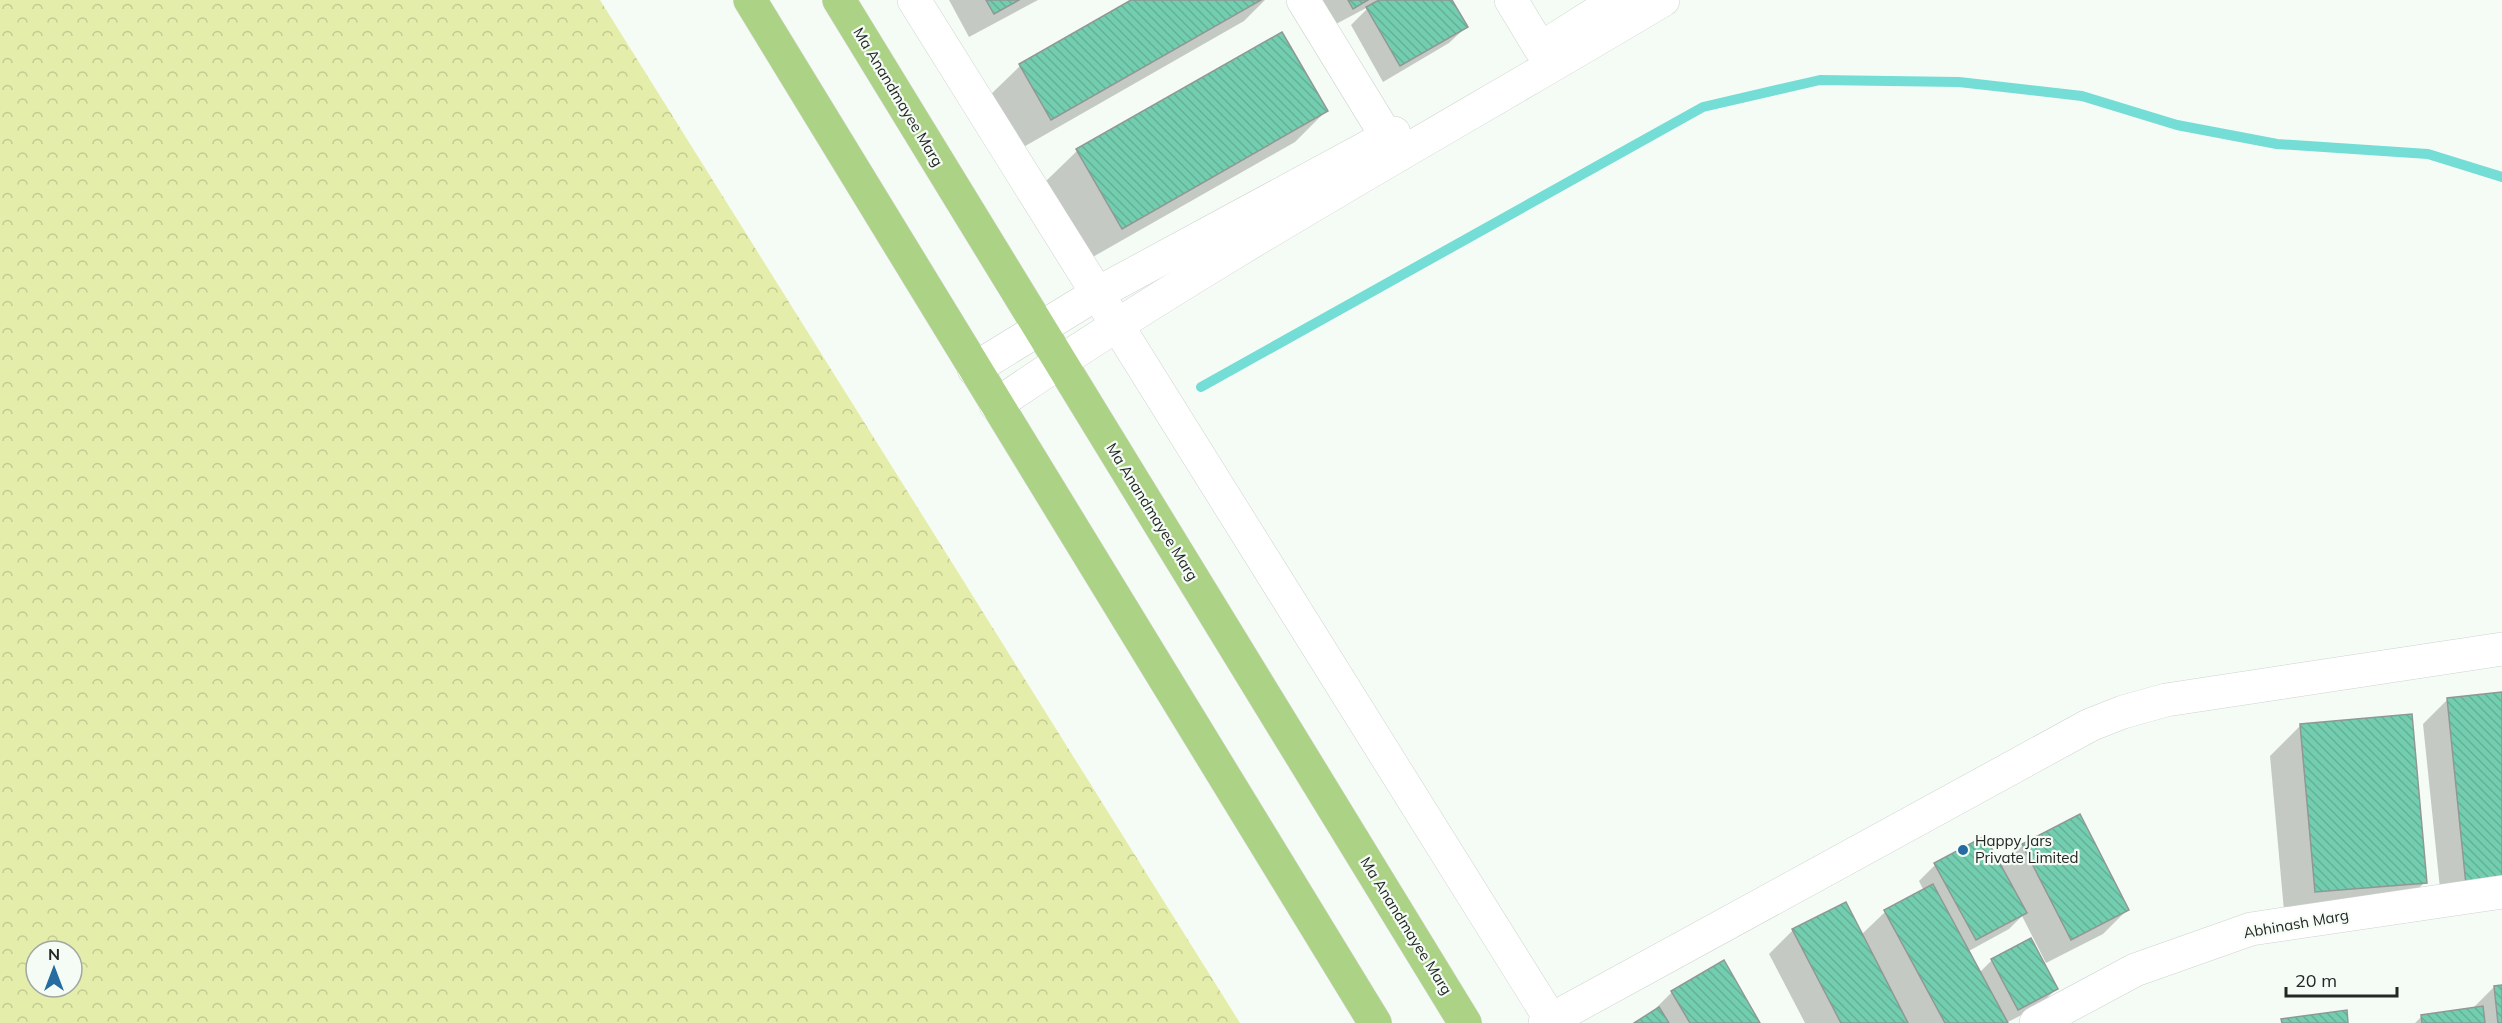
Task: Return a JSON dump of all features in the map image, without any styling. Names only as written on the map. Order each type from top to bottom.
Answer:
[{"type":"main road","points":[[750,0],[1375,1023]]},
{"type":"main road","name":"Ma Anandmayee Marg","points":[[839,0],[1465,1023]]},
{"type":"street","points":[[914,0],[1550,1022],[2101,720],[2166,700],[2502,649]]},
{"type":"street","points":[[1303,0],[1387,137]]},
{"type":"street","points":[[1511,0],[1540,48]]},
{"type":"street","points":[[974,369],[1098,293],[1387,137],[1540,48],[1617,0]]},
{"type":"street","points":[[996,405],[1117,325],[1663,0]]},
{"type":"street","name":"Abhinash Marg","points":[[2036,1023],[2135,970],[2251,929],[2502,892]]},
{"type":"green space","points":[[0,0],[600,0],[1240,1023],[0,1023]]},
{"type":"building","points":[[986,0],[1019,0],[994,14]]},
{"type":"building","points":[[1131,0],[1261,0],[1051,120],[1019,64]]},
{"type":"building","points":[[1348,0],[1368,0],[1353,9]]},
{"type":"building","points":[[1379,0],[1452,0],[1468,27],[1400,66],[1366,7]]},
{"type":"building","points":[[1282,32],[1328,111],[1122,229],[1076,149]]},
{"type":"building","points":[[2502,692],[2502,881],[2466,885],[2447,698]]},
{"type":"building","points":[[2412,714],[2427,883],[2315,892],[2300,724]]},
{"type":"building","points":[[2080,814],[2129,910],[2071,940],[2022,844]]},
{"type":"building","points":[[1985,836],[2027,913],[1976,940],[1934,863]]},
{"type":"building","points":[[1933,884],[2008,1023],[1945,1023],[1884,910]]},
{"type":"building","points":[[1846,902],[1908,1023],[1841,1023],[1792,929]]},
{"type":"building","points":[[2031,938],[2058,989],[2018,1010],[1991,959]]},
{"type":"building","points":[[1724,960],[1760,1023],[1690,1023],[1671,991]]},
{"type":"building","points":[[2502,985],[2502,1023],[2498,1023],[2494,986]]},
{"type":"building","points":[[2483,1006],[2485,1023],[2422,1023],[2421,1015]]},
{"type":"building","points":[[1659,1007],[1669,1023],[1634,1023]]},
{"type":"building","points":[[2347,1010],[2348,1023],[2282,1023],[2281,1019]]},
{"type":"waterway","points":[[1201,387],[1703,107],[1820,80],[1959,82],[2082,96],[2177,125],[2277,144],[2428,154],[2502,177]]},
{"type":"place","name":"Happy Jars Private Limited","points":[[1963,850]]}]
